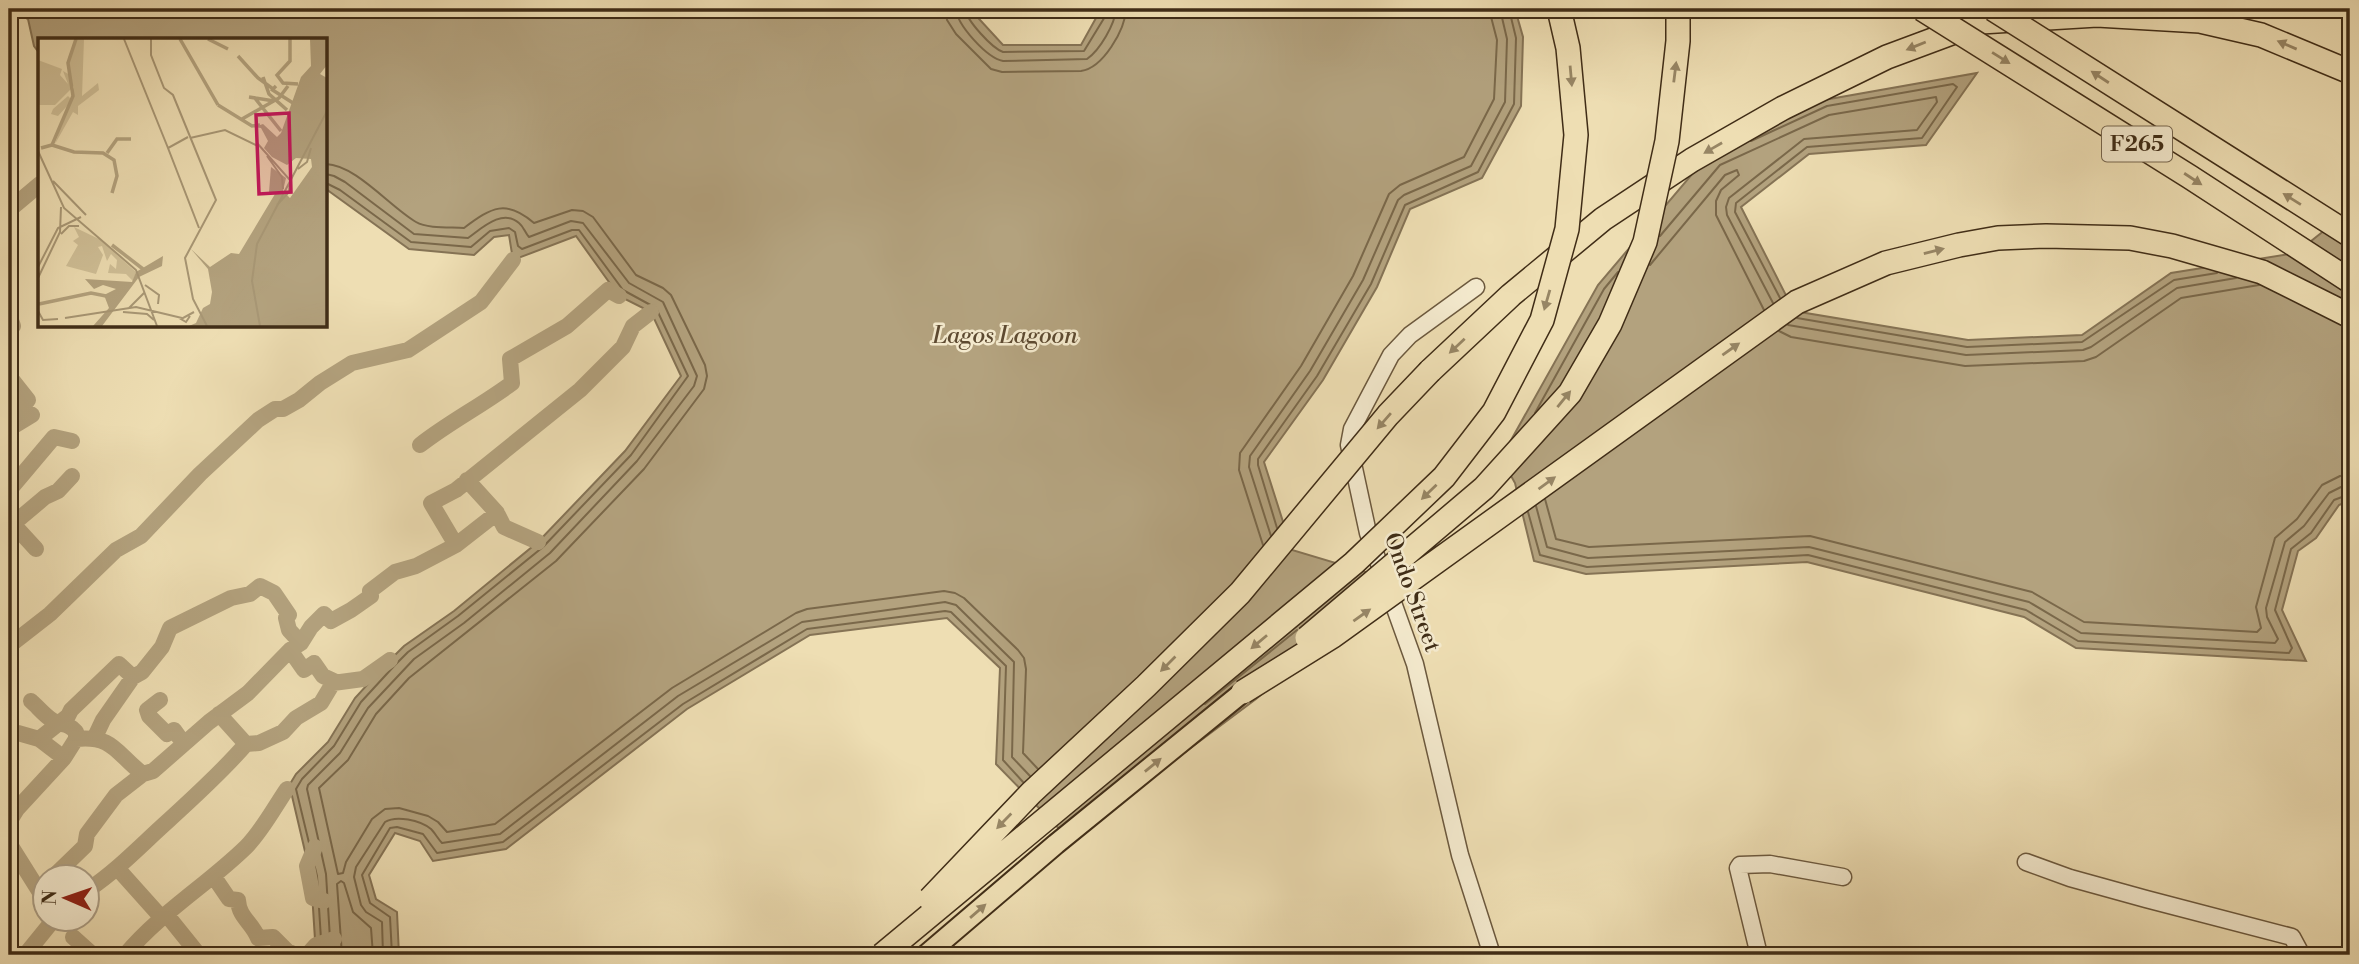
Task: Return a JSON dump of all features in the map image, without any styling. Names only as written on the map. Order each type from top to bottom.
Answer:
[{"type":"highway","points":[[879,955],[1354,563],[1444,477],[1494,411],[1542,320],[1567,229],[1576,135],[1568,48],[1559,9]]},
{"type":"highway","points":[[1243,692],[1484,488],[1570,393],[1610,324],[1645,243],[1667,141],[1678,41],[1678,9]]},
{"type":"highway","name":"F265","points":[[1922,9],[2350,281]]},
{"type":"highway","name":"F265","points":[[1993,9],[2350,235]]},
{"type":"highway","points":[[879,955],[1031,793],[1146,686],[1240,593],[1388,415],[1430,371],[1511,295],[1603,219],[1692,160],[1783,108],[1887,57],[1981,22],[2097,15],[2200,21],[2261,35],[2350,72]]},
{"type":"highway","points":[[1243,692],[1333,636],[1797,302],[1886,263],[1998,238],[2130,238],[2172,246],[2262,272],[2350,316]]},
{"type":"main road","points":[[926,955],[1056,844],[1243,692]]},
{"type":"street","name":"Ondo Street","points":[[1476,287],[1410,335],[1391,355],[1352,429],[1349,445],[1368,533],[1415,664],[1460,855],[1492,955]]},
{"type":"street","points":[[2026,862],[2132,896],[2292,937],[2299,950],[2298,955]]},
{"type":"street","points":[[1759,955],[1738,868],[1740,865],[1770,864],[1843,877]]},
{"type":"water","name":"Lagos Lagoon","points":[[9,9],[970,9],[1003,45],[1081,45],[1101,9],[1515,9],[1523,37],[1521,106],[1482,178],[1410,209],[1377,287],[1323,380],[1264,462],[1292,550],[1386,578],[1376,599],[1256,699],[1069,839],[996,764],[1000,668],[947,618],[810,635],[687,709],[506,849],[433,861],[420,841],[395,833],[369,875],[376,899],[397,912],[399,955],[316,955],[311,877],[292,796],[287,789],[296,774],[328,742],[355,698],[404,646],[454,611],[538,542],[625,451],[681,376],[651,312],[619,296],[576,236],[513,260],[509,235],[494,237],[474,255],[409,249],[327,190],[327,38],[38,38],[38,51],[34,46],[28,19]]},
{"type":"water","points":[[1977,73],[1926,145],[1809,154],[1741,207],[1794,311],[1968,340],[2082,335],[2171,273],[2296,253],[2350,210],[2350,500],[2339,505],[2316,538],[2298,551],[2282,610],[2306,661],[2076,648],[2024,617],[1807,562],[1586,574],[1534,561],[1515,483],[1501,458],[1598,285],[1710,153],[1824,100]]},
{"type":"waterway","points":[[9,210],[38,186]]},
{"type":"waterway","points":[[9,646],[50,614],[116,550],[141,536],[200,474],[258,420],[275,409],[283,409],[299,400],[352,363],[408,350],[481,302],[513,260]]},
{"type":"waterway","points":[[420,445],[512,383],[510,359],[567,326],[608,290],[619,296]]},
{"type":"waterway","points":[[456,545],[431,503],[456,490],[580,390],[623,347],[633,326],[651,312]]},
{"type":"waterway","points":[[9,315],[13,326]]},
{"type":"waterway","points":[[9,376],[28,400],[20,408],[32,415],[9,429]]},
{"type":"waterway","points":[[9,486],[11,488],[54,437],[72,441]]},
{"type":"waterway","points":[[36,549],[13,524],[45,497],[58,491],[72,476]]},
{"type":"waterway","points":[[467,480],[497,513],[504,527],[538,542]]},
{"type":"waterway","points":[[68,862],[85,846],[87,834],[116,795],[143,774],[153,771],[209,722],[248,693],[290,650],[301,643],[311,627],[324,614],[331,621],[351,610],[371,596],[370,591],[395,572],[416,566],[456,545],[497,513]]},
{"type":"waterway","points":[[95,737],[103,720],[133,677],[142,672],[162,647],[170,628],[231,598],[250,594],[260,586],[274,593],[289,615],[286,618],[289,630],[301,643]]},
{"type":"waterway","points":[[290,650],[304,670],[314,663],[323,676],[336,682]]},
{"type":"waterway","points":[[102,880],[209,783],[246,744],[259,743],[283,732],[296,718],[321,703],[333,683],[363,679],[390,660]]},
{"type":"waterway","points":[[39,739],[68,716],[119,664],[133,677]]},
{"type":"waterway","points":[[160,700],[147,710],[149,716],[167,734],[174,730],[184,744]]},
{"type":"waterway","points":[[31,701],[46,716],[73,729],[76,739],[107,743],[143,774]]},
{"type":"waterway","points":[[219,714],[246,744]]},
{"type":"waterway","points":[[18,733],[39,739],[64,758]]},
{"type":"waterway","points":[[9,822],[17,809],[64,758],[76,739]]},
{"type":"waterway","points":[[125,955],[168,912],[252,841],[287,789]]},
{"type":"waterway","points":[[9,843],[32,880]]},
{"type":"waterway","points":[[315,847],[307,866],[313,898],[324,901]]},
{"type":"waterway","points":[[118,869],[161,917]]},
{"type":"waterway","points":[[214,877],[229,899],[238,900],[243,916],[258,938],[273,937],[287,951],[296,955]]},
{"type":"waterway","points":[[166,914],[199,955]]},
{"type":"waterway","points":[[25,955],[44,932]]},
{"type":"waterway","points":[[73,937],[93,955]]},
{"type":"waterway","points":[[307,955],[316,945],[334,939]]}]
